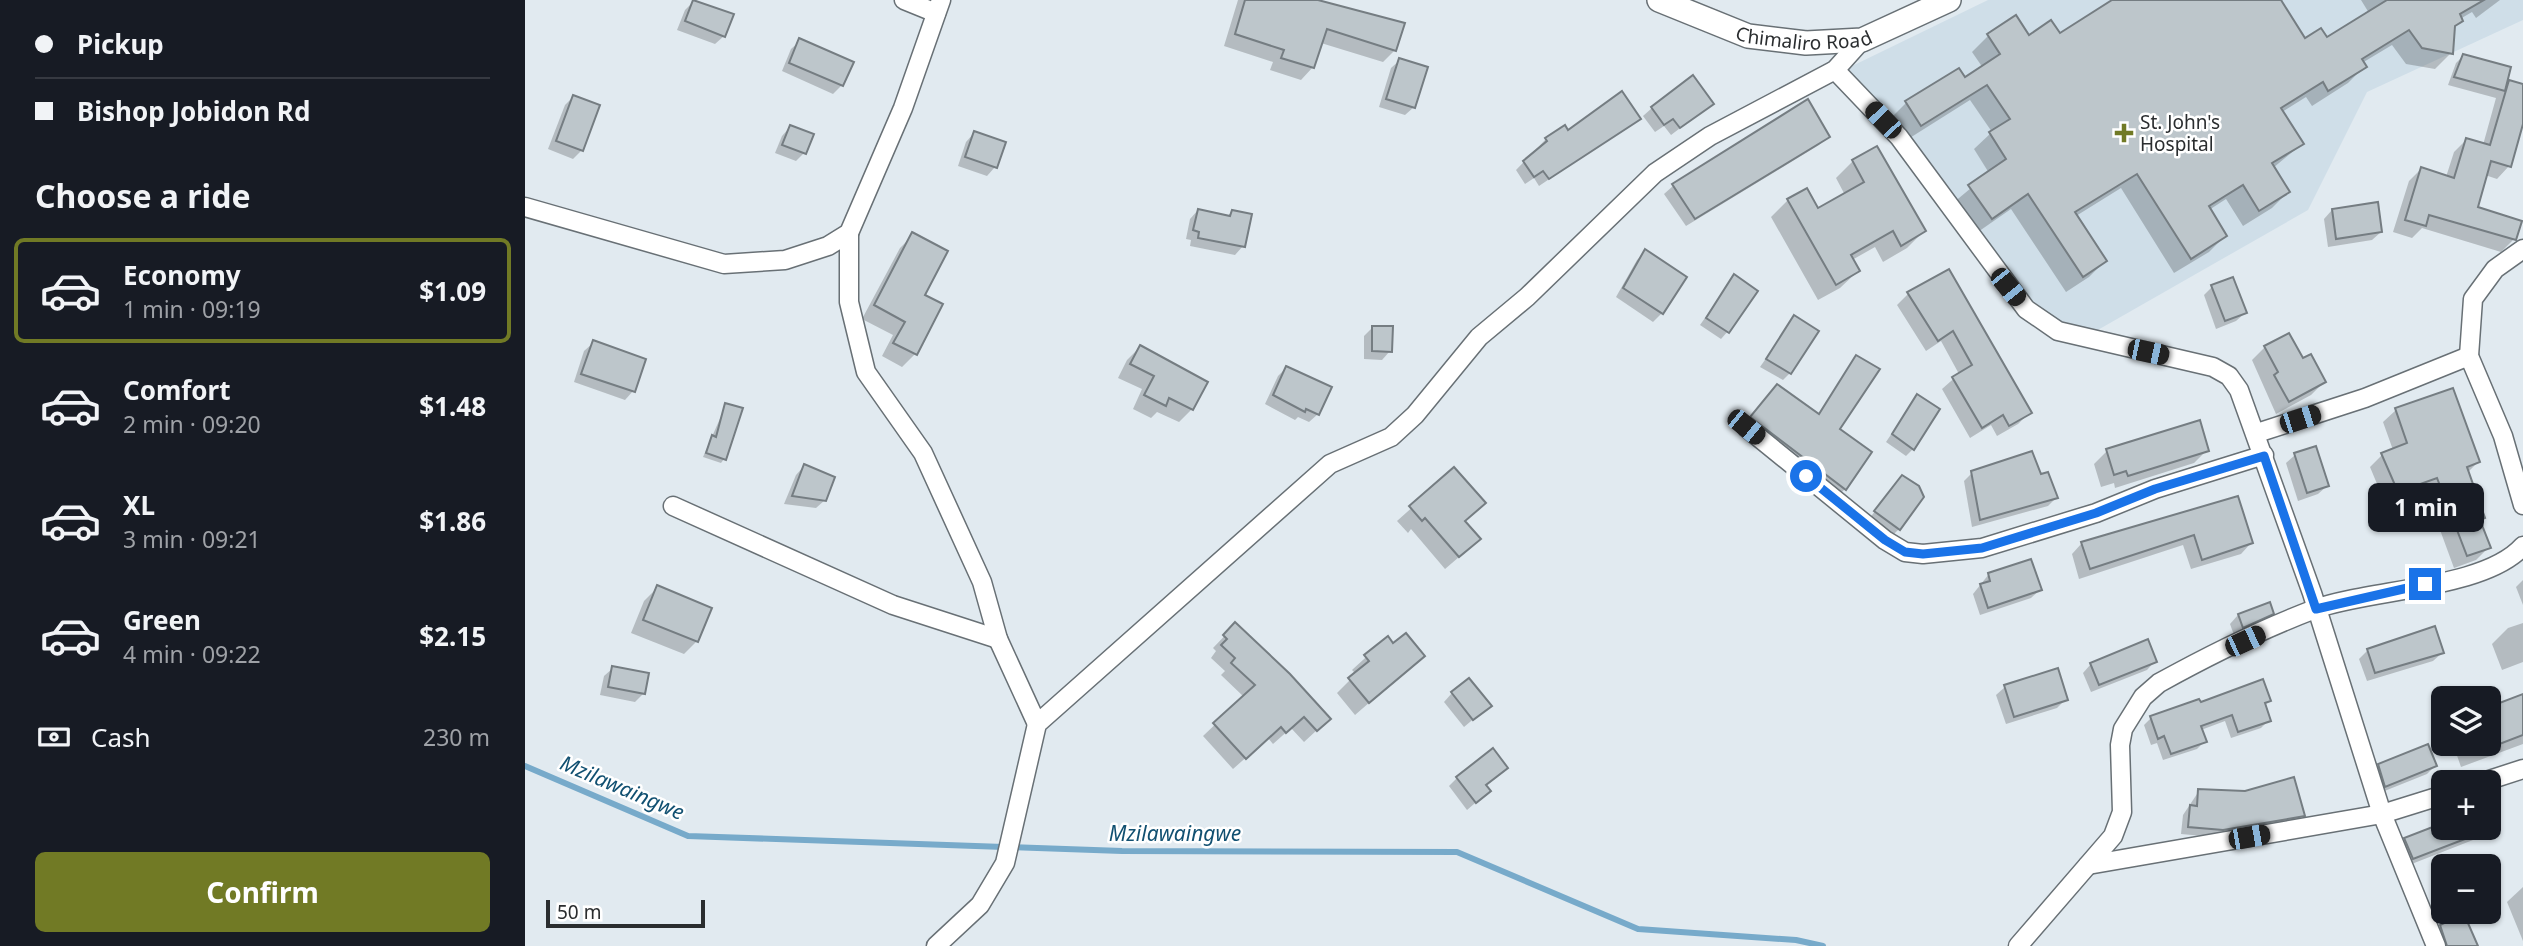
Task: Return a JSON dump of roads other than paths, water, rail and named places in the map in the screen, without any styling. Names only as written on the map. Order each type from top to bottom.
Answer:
[{"type":"street","points":[[904,0],[938,6],[903,108],[849,233],[849,302],[866,372],[923,453],[982,582],[998,639],[1037,724]]},
{"type":"street","name":"Chimaliro Road","points":[[1659,0],[1748,36],[1806,43],[1862,40],[1919,6],[1949,0]]},
{"type":"street","points":[[936,946],[980,905],[1005,863],[1037,724],[1329,464],[1391,437],[1399,430],[1439,388],[1479,337],[1527,297],[1655,173],[1710,135],[1835,70],[1862,40]]},
{"type":"street","points":[[1835,70],[1899,137],[2026,309],[2058,331],[2200,363],[2228,376],[2246,403],[2257,433],[2382,814],[2436,946]]},
{"type":"street","points":[[525,207],[724,264],[785,260],[828,246],[849,233]]},
{"type":"street","points":[[2523,249],[2495,269],[2473,299],[2469,356],[2504,436],[2523,505]]},
{"type":"street","points":[[2257,433],[2365,398],[2469,356]]},
{"type":"street","points":[[1746,427],[1885,540],[1905,552],[1923,554],[1982,548],[2096,513],[2168,485],[2264,456]]},
{"type":"street","points":[[673,506],[893,605],[998,639]]},
{"type":"street","points":[[2018,946],[2119,825],[2122,812],[2120,745],[2123,729],[2143,697],[2175,674],[2316,609],[2452,579],[2510,561],[2523,546]]},
{"type":"street","points":[[2501,776],[2523,769]]},
{"type":"street","points":[[2088,865],[2382,814],[2431,799]]},
{"type":"waterway","name":"Mzilawaingwe","points":[[525,766],[688,836],[1122,851],[1457,852],[1638,929],[1796,940],[1823,946]]},
{"type":"place","name":"St. John's Hospital","points":[[2124,133]]}]
